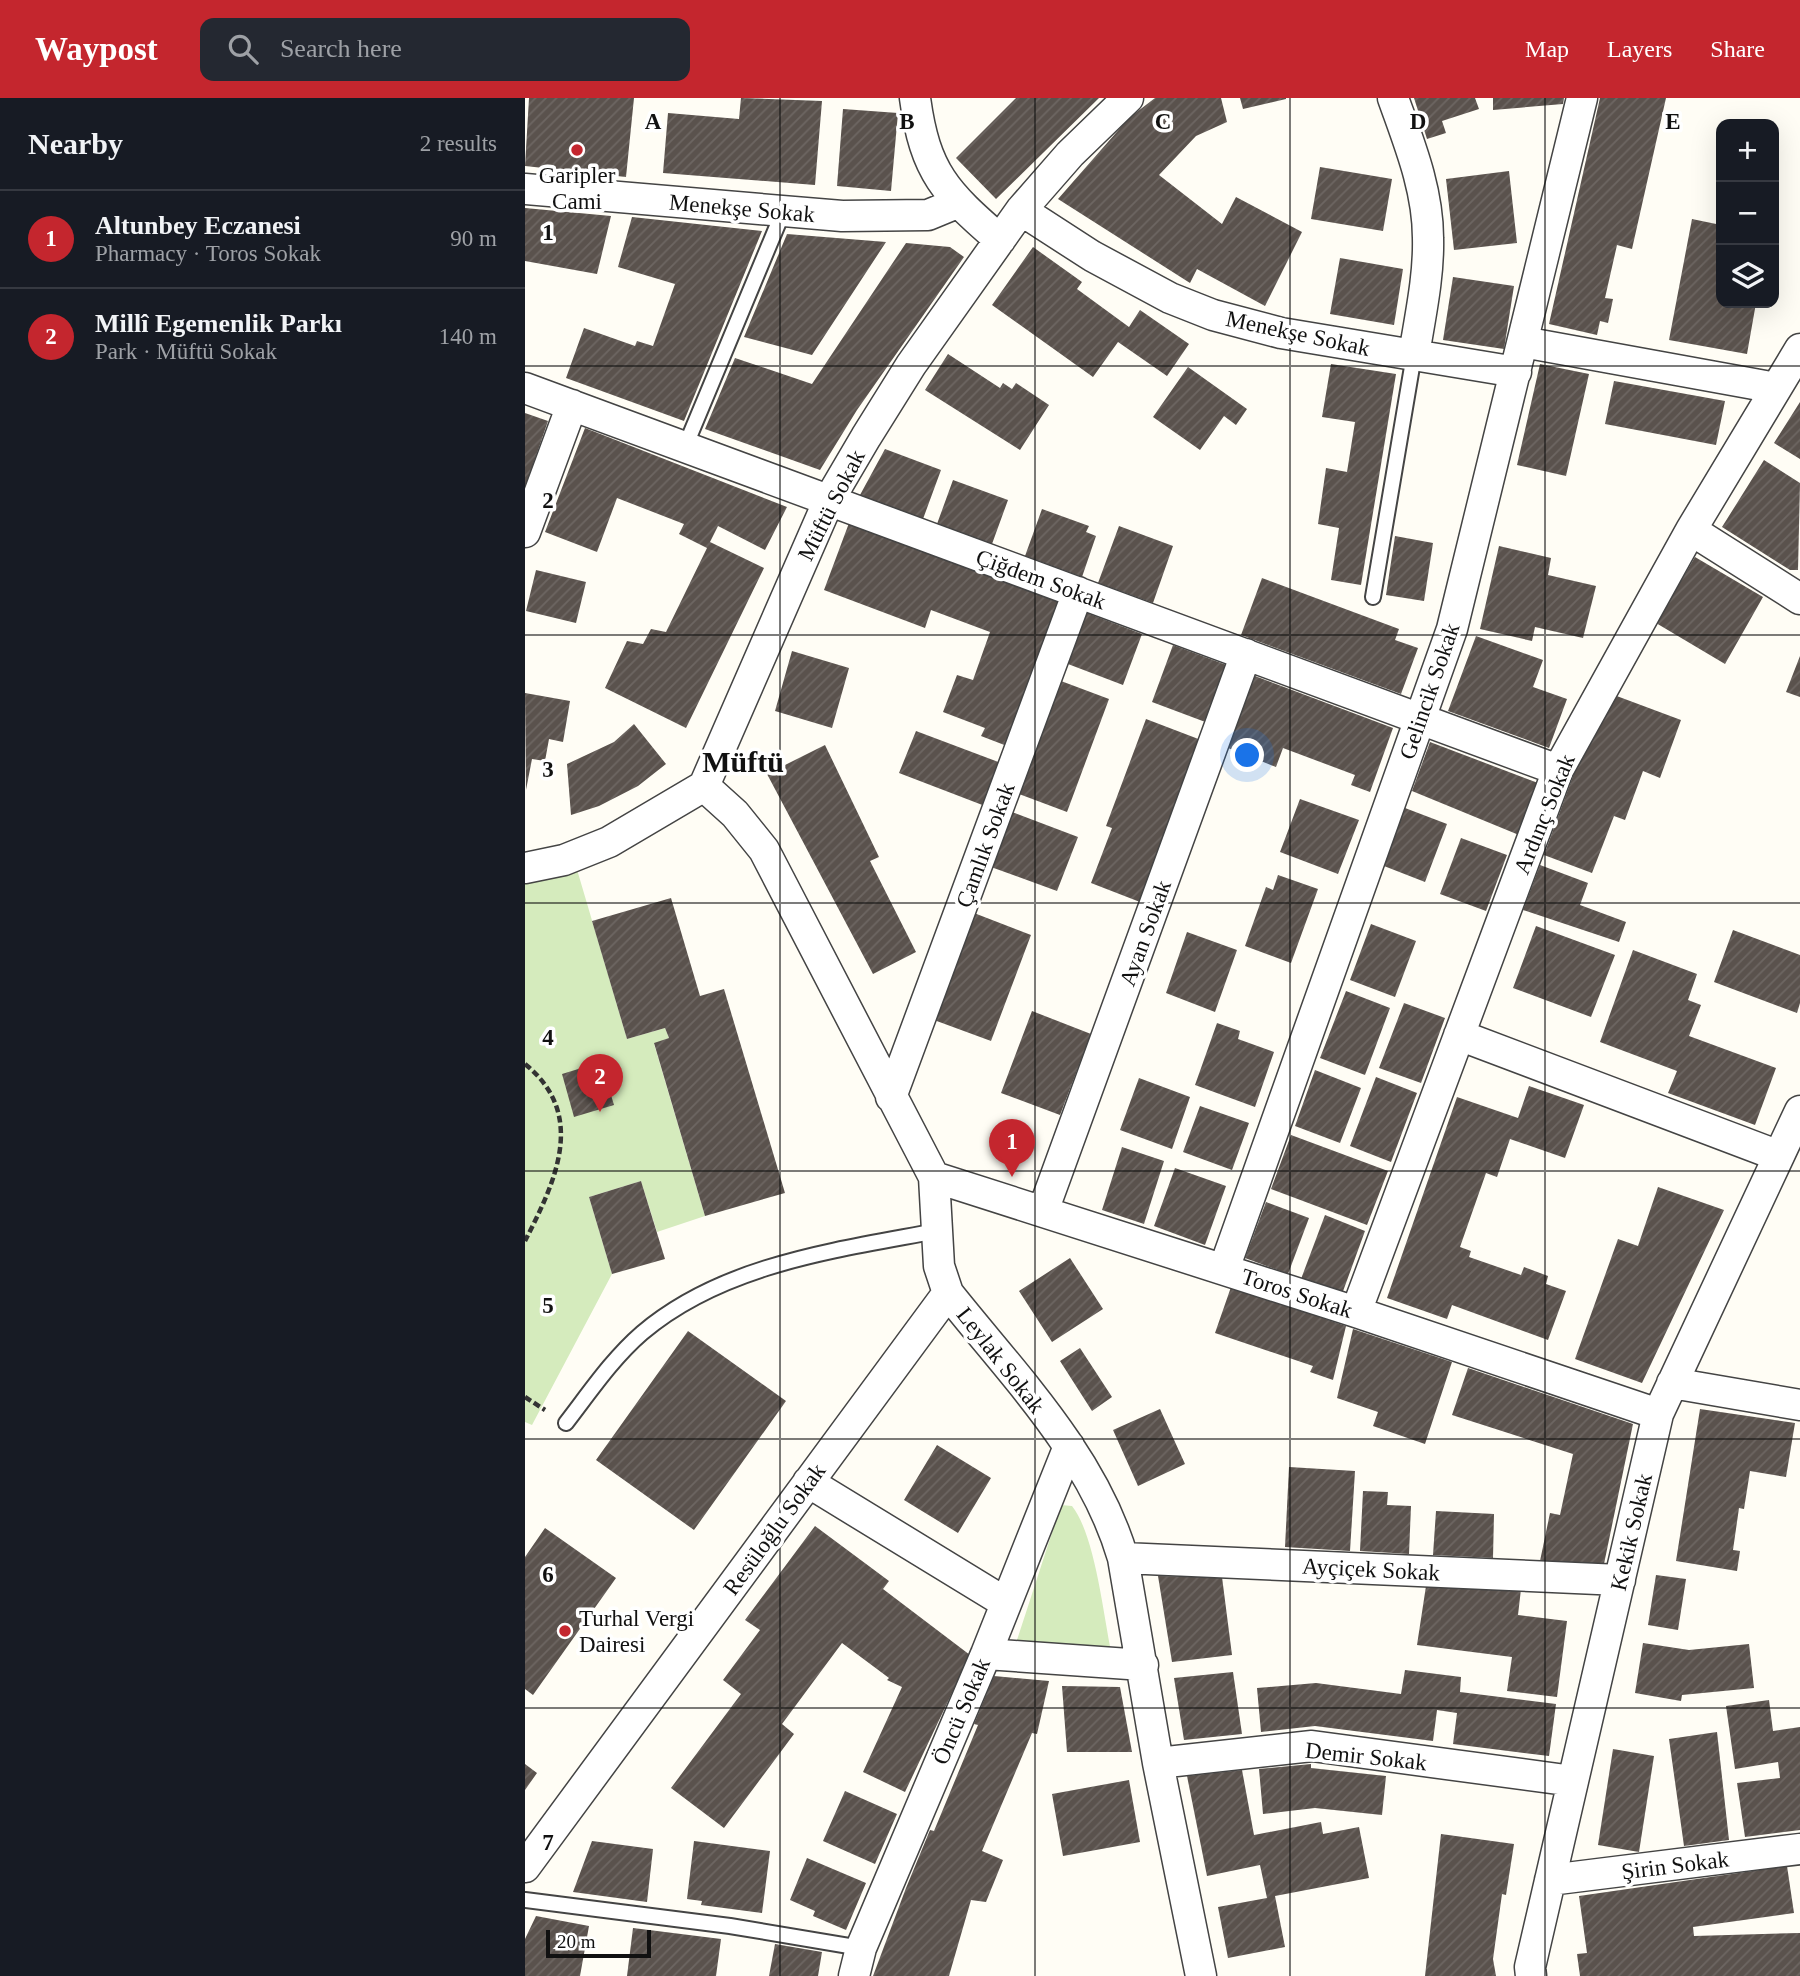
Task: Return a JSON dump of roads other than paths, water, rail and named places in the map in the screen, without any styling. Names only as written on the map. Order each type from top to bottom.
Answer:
[{"type":"street","points":[[915,98],[928,154],[939,181],[957,203],[1000,240]]},
{"type":"street","name":"Müftü Sokak","points":[[704,786],[829,500],[911,365],[1021,210],[1070,154],[1128,98]]},
{"type":"street","points":[[1394,98],[1426,207],[1428,239],[1414,355]]},
{"type":"street","name":"Gelincik Sokak","points":[[1224,1269],[1452,629],[1582,98]]},
{"type":"street","name":"Menekşe Sokak","points":[[525,189],[783,212],[897,217],[928,215],[957,203]]},
{"type":"street","name":"Menekşe Sokak","points":[[1021,210],[1091,256],[1170,298],[1213,315],[1281,333],[1516,372]]},
{"type":"street","points":[[1523,342],[1776,388]]},
{"type":"street","name":"Ardınç Sokak","points":[[1356,1312],[1558,770],[1691,530],[1800,349]]},
{"type":"street","name":"Çiğdem Sokak","points":[[525,388],[1558,770]]},
{"type":"street","points":[[525,532],[572,405]]},
{"type":"street","points":[[1691,530],[1800,599]]},
{"type":"street","name":"Çamlık Sokak","points":[[891,1097],[1078,592]]},
{"type":"street","name":"Ayan Sokak","points":[[1043,1211],[1246,654]]},
{"type":"street","points":[[525,868],[564,860],[609,842],[654,819],[704,786]]},
{"type":"street","name":"Leylak Sokak","points":[[704,786],[735,814],[764,850],[934,1177],[939,1266],[948,1293],[1069,1446],[1104,1503],[1123,1558],[1158,1763],[1201,1976]]},
{"type":"street","points":[[1459,1035],[1792,1135]]},
{"type":"street","name":"Kekik Sokak","points":[[1531,1976],[1530,1967],[1658,1415],[1792,1135]]},
{"type":"street","name":"Toros Sokak","points":[[934,1177],[1356,1312],[1658,1415]]},
{"type":"street","name":"Resüloğlu Sokak","points":[[525,1867],[948,1293]]},
{"type":"street","points":[[1672,1383],[1800,1405]]},
{"type":"street","name":"Öncü Sokak","points":[[857,1962],[986,1654],[1069,1446]]},
{"type":"street","points":[[808,1482],[1006,1603]]},
{"type":"street","name":"Ayçiçek Sokak","points":[[1123,1558],[1620,1580]]},
{"type":"street","points":[[986,1654],[1143,1665]]},
{"type":"street","name":"Demir Sokak","points":[[1158,1763],[1312,1746],[1573,1781]]},
{"type":"street","name":"Şirin Sokak","points":[[1550,1880],[1800,1849]]},
{"type":"lane","points":[[685,447],[783,212]]},
{"type":"lane","points":[[1373,597],[1414,355]]},
{"type":"lane","points":[[566,1423],[619,1356],[643,1333],[711,1291],[759,1271],[825,1252],[937,1231]]},
{"type":"lane","points":[[525,1900],[730,1926],[857,1962]]},
{"type":"place","name":"Garipler Cami","points":[[577,150]]},
{"type":"place","name":"Millî Egemenlik Parkı","points":[[600,1112]]},
{"type":"place","name":"Altunbey Eczanesi","points":[[1012,1177]]},
{"type":"place","name":"Turhal Vergi Dairesi","points":[[565,1631]]},
{"type":"district","name":"Müftü","points":[[743,762]]}]
